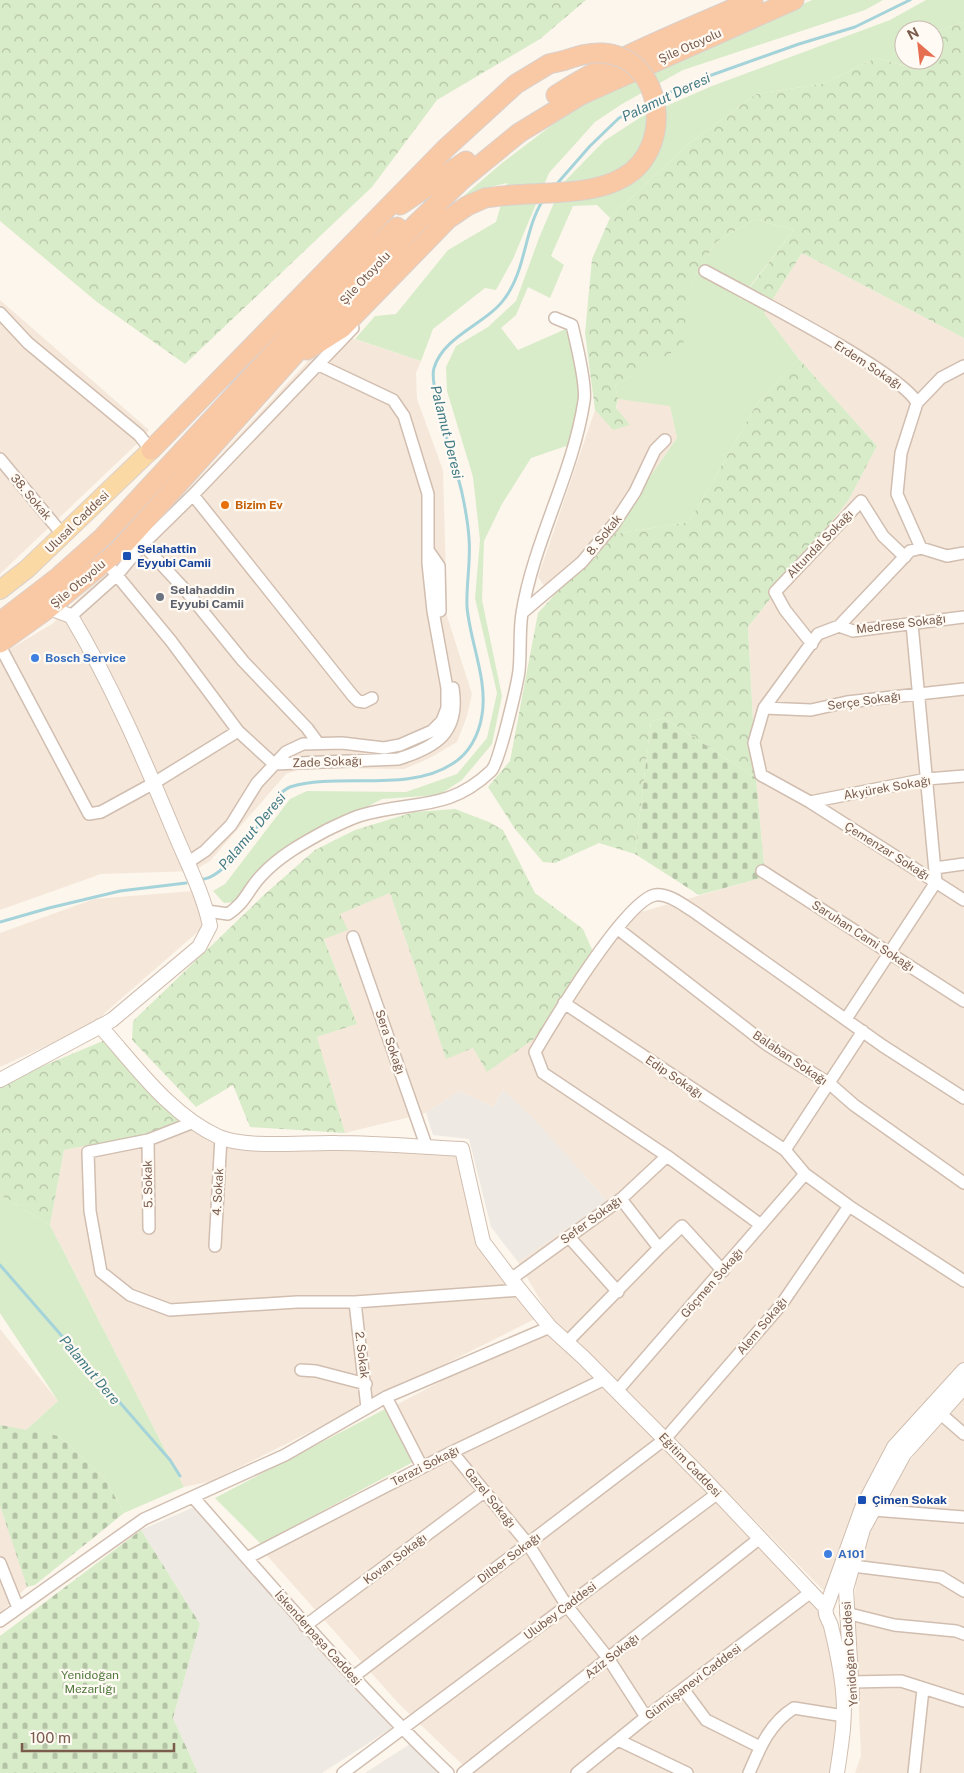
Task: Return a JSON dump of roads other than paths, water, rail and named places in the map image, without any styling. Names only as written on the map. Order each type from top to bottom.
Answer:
[{"type":"highway","name":"Şile Otoyolu","points":[[0,622],[58,578],[103,537],[341,280],[466,161],[518,121],[578,81],[753,0]]},
{"type":"highway","name":"Şile Otoyolu","points":[[0,644],[49,608],[111,568],[138,539],[233,424],[416,224],[464,178],[518,133],[581,95],[794,0]]},
{"type":"highway","points":[[151,450],[364,230],[490,106],[516,84],[549,64],[593,53],[612,54],[629,62],[643,74],[653,90],[657,110],[652,140],[645,157],[626,176],[602,187],[569,192],[509,194],[486,198],[467,206],[448,219],[342,328],[289,361]]},
{"type":"highway","points":[[364,230],[466,161]]},
{"type":"main road","name":"Ulusal Caddesi","points":[[0,590],[63,535],[151,450]]},
{"type":"street","name":"Erdem Sokağı","points":[[705,271],[803,324],[874,367],[913,394],[917,403]]},
{"type":"street","points":[[0,313],[28,343],[139,435],[151,450]]},
{"type":"street","points":[[207,911],[228,914],[241,905],[260,877],[292,850],[329,829],[361,815],[399,807],[428,805],[450,799],[466,790],[493,769],[518,671],[522,613],[534,566],[578,432],[585,399],[572,325],[554,318]]},
{"type":"street","points":[[318,743],[307,728],[243,661],[187,592],[138,539],[193,495],[358,322]]},
{"type":"street","points":[[187,863],[204,851],[231,825],[257,783],[286,752],[303,744],[342,743],[384,748],[417,739],[432,731],[442,721],[447,708],[447,688],[433,611],[428,550],[428,494],[404,416],[393,400],[318,365]]},
{"type":"street","points":[[922,548],[896,494],[901,453],[917,403],[941,378],[964,366]]},
{"type":"street","points":[[233,424],[239,448]]},
{"type":"street","name":"8. Sokak","points":[[522,613],[582,562],[614,524],[635,492],[655,450],[665,440]]},
{"type":"street","name":"38. Sokak","points":[[0,459],[63,535]]},
{"type":"street","points":[[193,495],[353,696],[358,701],[364,702],[372,698]]},
{"type":"street","name":"Altundal Sokağı","points":[[812,644],[785,610],[775,592],[861,501],[882,536],[905,557]]},
{"type":"street","points":[[810,802],[761,775],[754,743],[764,708],[818,634],[839,626],[910,552],[922,548],[947,556],[964,553]]},
{"type":"street","name":"Zade Sokağı","points":[[111,568],[171,641],[238,731],[274,764],[398,760],[432,745],[450,727],[456,713],[452,676],[440,615],[439,566],[428,550]]},
{"type":"street","points":[[71,616],[111,568]]},
{"type":"street","points":[[0,1080],[112,1020],[199,947],[210,926],[207,911],[154,783],[90,647],[71,616],[49,608]]},
{"type":"street","name":"Medrese Sokağı","points":[[839,626],[853,632],[964,617]]},
{"type":"street","points":[[846,1020],[936,882],[920,693],[912,624]]},
{"type":"street","points":[[0,644],[89,814],[102,812],[154,783],[238,731]]},
{"type":"street","name":"Serçe Sokağı","points":[[764,708],[811,710],[847,702],[964,689]]},
{"type":"street","name":"Akyürek Sokağı","points":[[810,802],[927,780],[964,776]]},
{"type":"street","name":"Çemenzar Sokağı","points":[[810,802],[964,900]]},
{"type":"street","points":[[934,868],[964,864]]},
{"type":"street","name":"Saruhan Cami Sokağı","points":[[762,871],[964,1001]]},
{"type":"street","points":[[761,1225],[667,1156],[543,1073],[535,1052],[564,1003],[618,929],[646,898],[658,894],[670,898],[724,932],[846,1020],[964,1098]]},
{"type":"street","name":"Balaban Sokağı","points":[[618,929],[766,1044],[830,1084],[854,1105],[964,1183]]},
{"type":"street","name":"Sera Sokağı","points":[[353,937],[427,1148]]},
{"type":"street","name":"Edip Sokağı","points":[[564,1003],[785,1150],[805,1174],[849,1206],[964,1281]]},
{"type":"street","points":[[100,1026],[170,1103],[194,1122],[221,1137],[255,1143],[338,1143],[427,1148]]},
{"type":"street","points":[[785,1150],[863,1031]]},
{"type":"street","points":[[194,1122],[148,1140],[88,1152],[90,1211],[100,1272],[130,1295],[170,1310],[297,1302],[355,1302],[520,1290]]},
{"type":"street","name":"4. Sokak","points":[[215,1246],[221,1137]]},
{"type":"street","name":"5. Sokak","points":[[148,1140],[149,1228]]},
{"type":"street","name":"Eğitim Caddesi","points":[[427,1148],[462,1149],[484,1242],[520,1290],[550,1326],[718,1493],[811,1592],[828,1614]]},
{"type":"street","name":"Sefer Sokağı","points":[[511,1278],[621,1199],[667,1156]]},
{"type":"street","name":"Göçmen Sokağı","points":[[617,1391],[805,1174]]},
{"type":"street","points":[[621,1199],[658,1248]]},
{"type":"street","name":"Alem Sokağı","points":[[665,1439],[781,1306],[849,1206]]},
{"type":"street","points":[[567,1342],[618,1292],[658,1248],[682,1226],[723,1270]]},
{"type":"street","points":[[569,1237],[618,1292]]},
{"type":"street","name":"2. Sokak","points":[[355,1302],[366,1384],[367,1408]]},
{"type":"street","points":[[0,1621],[144,1519],[285,1455],[386,1397],[550,1326]]},
{"type":"street","points":[[302,1370],[316,1371],[366,1384]]},
{"type":"street","name":"Yenidoğan Caddesi","points":[[935,1410],[964,1370]]},
{"type":"street","name":"Terazi Sokağı","points":[[247,1558],[452,1452],[605,1379]]},
{"type":"street","name":"Yenidoğan Caddesi","points":[[837,1773],[844,1716],[843,1691],[828,1614],[894,1447],[964,1387]]},
{"type":"street","points":[[386,1397],[422,1467]]},
{"type":"street","points":[[935,1410],[964,1434]]},
{"type":"street","name":"Dilber Sokağı","points":[[353,1677],[665,1439]]},
{"type":"street","name":"Gazel Sokağı","points":[[452,1452],[528,1544],[566,1606],[608,1658],[646,1717]]},
{"type":"street","name":"Kovan Sokağı","points":[[305,1626],[484,1492]]},
{"type":"street","name":"Ulubey Caddesi","points":[[343,1773],[718,1493]]},
{"type":"street","name":"İskenderpaşa Caddesi","points":[[193,1497],[305,1626],[402,1728],[448,1773]]},
{"type":"street","points":[[868,1509],[964,1517]]},
{"type":"street","name":"Yenidoğan Caddesi","points":[[847,1773],[854,1716],[846,1613],[846,1589],[868,1509]]},
{"type":"street","name":"Aziz Sokağı","points":[[463,1773],[760,1538]]},
{"type":"street","points":[[0,1563],[18,1608]]},
{"type":"street","points":[[852,1566],[941,1577],[964,1591]]},
{"type":"street","name":"Gümüşanevi Caddesi","points":[[577,1773],[646,1717],[811,1592]]},
{"type":"street","points":[[828,1614],[830,1603],[840,1602],[845,1606],[846,1613],[894,1625],[956,1631],[964,1634]]},
{"type":"street","points":[[851,1682],[901,1682],[964,1701]]},
{"type":"street","points":[[683,1689],[706,1720],[760,1747]]},
{"type":"street","points":[[914,1773],[923,1689]]},
{"type":"street","points":[[749,1773],[760,1747],[779,1717],[794,1708],[844,1716]]},
{"type":"street","points":[[618,1740],[687,1773]]},
{"type":"waterway","name":"Palamut Deresi","points":[[660,97],[692,82],[799,44],[855,27],[910,0]]},
{"type":"waterway","name":"Palamut Deresi","points":[[555,186],[590,146],[619,118],[648,103]]},
{"type":"waterway","name":"Palamut Deresi","points":[[204,879],[220,871],[229,863],[245,844],[271,805],[286,789],[309,783],[394,780],[415,778],[434,773],[458,760],[476,737],[481,722],[483,688],[467,607],[468,527],[462,493],[435,392],[434,368],[439,357],[456,338],[488,315],[505,298],[517,275],[532,224],[543,200]]},
{"type":"waterway","name":"Palamut Deresi","points":[[0,922],[120,891],[186,883]]},
{"type":"waterway","name":"Palamut Dere","points":[[0,1265],[170,1460],[180,1476]]},
{"type":"place","name":"Bizim Ev","points":[[225,505]]},
{"type":"place","name":"Selahattin Eyyubi Camii","points":[[127,556]]},
{"type":"place","name":"Selahaddin Eyyubi Camii","points":[[160,597]]},
{"type":"place","name":"Bosch Service","points":[[35,658]]},
{"type":"place","name":"Çimen Sokak","points":[[862,1500]]},
{"type":"place","name":"A101","points":[[828,1554]]},
{"type":"park label","name":"Yenidoğan Mezarlığı","points":[[90,1682]]}]
